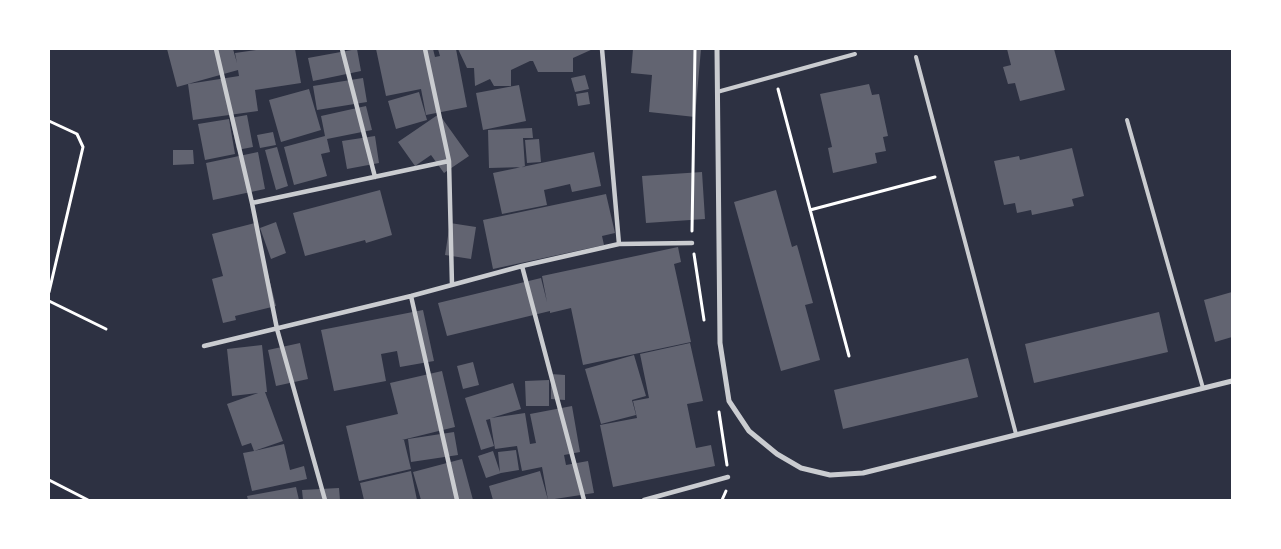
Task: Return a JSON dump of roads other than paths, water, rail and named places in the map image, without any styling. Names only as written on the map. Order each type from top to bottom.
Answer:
[{"type":"street","points":[[216,49],[252,203],[277,329],[325,500]]},
{"type":"street","points":[[342,49],[375,177]]},
{"type":"street","points":[[425,49],[449,161],[452,284]]},
{"type":"street","points":[[602,49],[619,244]]},
{"type":"street","points":[[717,49],[720,343],[729,400],[748,431],[777,454],[801,468],[830,475],[863,473],[1232,381]]},
{"type":"street","points":[[252,203],[449,161]]},
{"type":"street","points":[[204,346],[411,296],[522,266],[619,244],[692,243]]},
{"type":"street","points":[[522,266],[584,500]]},
{"type":"street","points":[[411,296],[457,500]]},
{"type":"street","points":[[644,500],[728,477]]},
{"type":"lane","points":[[717,92],[855,54]]},
{"type":"lane","points":[[916,57],[1016,434]]},
{"type":"lane","points":[[1127,120],[1203,388]]}]
